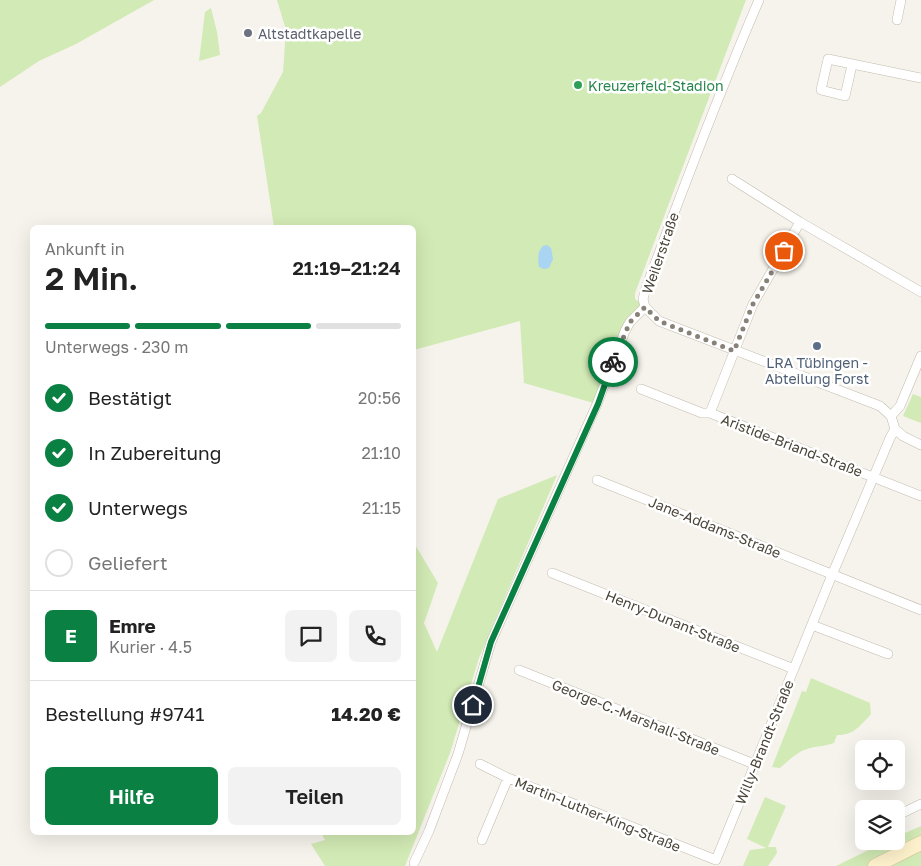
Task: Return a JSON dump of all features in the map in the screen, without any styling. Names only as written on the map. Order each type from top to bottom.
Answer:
[{"type":"main road","points":[[875,866],[921,843]]},
{"type":"street","name":"Weilerstraße","points":[[414,863],[429,831],[458,754],[491,642],[598,404],[625,331],[630,322],[645,307],[646,288],[694,156],[759,0]]},
{"type":"street","points":[[897,20],[901,0]]},
{"type":"street","points":[[852,65],[845,96],[821,90],[828,59],[921,78]]},
{"type":"street","points":[[732,179],[800,222],[921,292]]},
{"type":"street","name":"Aristide-Briand-Straße","points":[[710,413],[753,304],[800,222]]},
{"type":"street","points":[[645,307],[659,321],[880,406],[890,416],[895,429],[903,436],[921,445]]},
{"type":"street","points":[[890,416],[900,406],[921,356]]},
{"type":"street","name":"Aristide-Briand-Straße","points":[[641,389],[702,413],[710,413],[921,496]]},
{"type":"street","name":"Willy-Brandt-Straße","points":[[716,860],[832,575],[895,429]]},
{"type":"street","name":"Jane-Addams-Straße","points":[[597,480],[921,610]]},
{"type":"street","name":"Henry-Dunant-Straße","points":[[552,572],[794,669]]},
{"type":"street","points":[[812,625],[888,654]]},
{"type":"street","name":"George-C.-Marshall-Straße","points":[[518,670],[754,764]]},
{"type":"street","name":"Martin-Luther-King-Straße","points":[[480,764],[508,778],[716,860]]},
{"type":"street","name":"Martin-Luther-King-Straße","points":[[482,840],[508,778]]},
{"type":"street","points":[[905,812],[921,804]]},
{"type":"green space","points":[[0,0],[154,0],[76,44],[39,61],[0,87]]},
{"type":"green space","points":[[277,0],[746,0],[635,293],[635,299],[645,307],[630,322],[597,404],[524,383],[520,321],[416,349],[416,225],[274,225],[257,116],[261,113],[283,72],[286,30]]},
{"type":"green space","points":[[211,8],[220,55],[199,61],[205,12]]},
{"type":"green space","points":[[913,394],[921,397],[921,423],[903,416]]},
{"type":"green space","points":[[557,475],[479,658],[450,753],[405,866],[325,866],[311,844],[325,840],[322,835],[416,835],[416,546],[438,583],[424,623],[437,652],[498,499]]},
{"type":"green space","points":[[811,678],[870,703],[871,714],[852,732],[837,735],[834,743],[806,749],[780,768],[772,767],[802,691],[806,692]]},
{"type":"green space","points":[[765,797],[786,806],[768,847],[776,847],[777,853],[768,866],[743,866],[750,850],[766,848],[747,839]]},
{"type":"green space","points":[[921,826],[921,866],[836,866],[869,850],[905,850],[905,833]]},
{"type":"water","points":[[547,245],[551,248],[553,259],[549,268],[544,269],[539,267],[538,255],[541,248]]},
{"type":"way so far","points":[[613,362],[630,322],[645,307],[659,321],[734,351],[753,304],[784,251]]},
{"type":"place","name":"Altstadtkapelle","points":[[248,33]]},
{"type":"place","name":"Kreuzerfeld-Stadion","points":[[578,85]]},
{"type":"place","name":"LRA Tübingen - Abteilung Forst","points":[[817,346]]},
{"type":"route","points":[[473,705],[486,654],[598,404],[613,362]]}]
